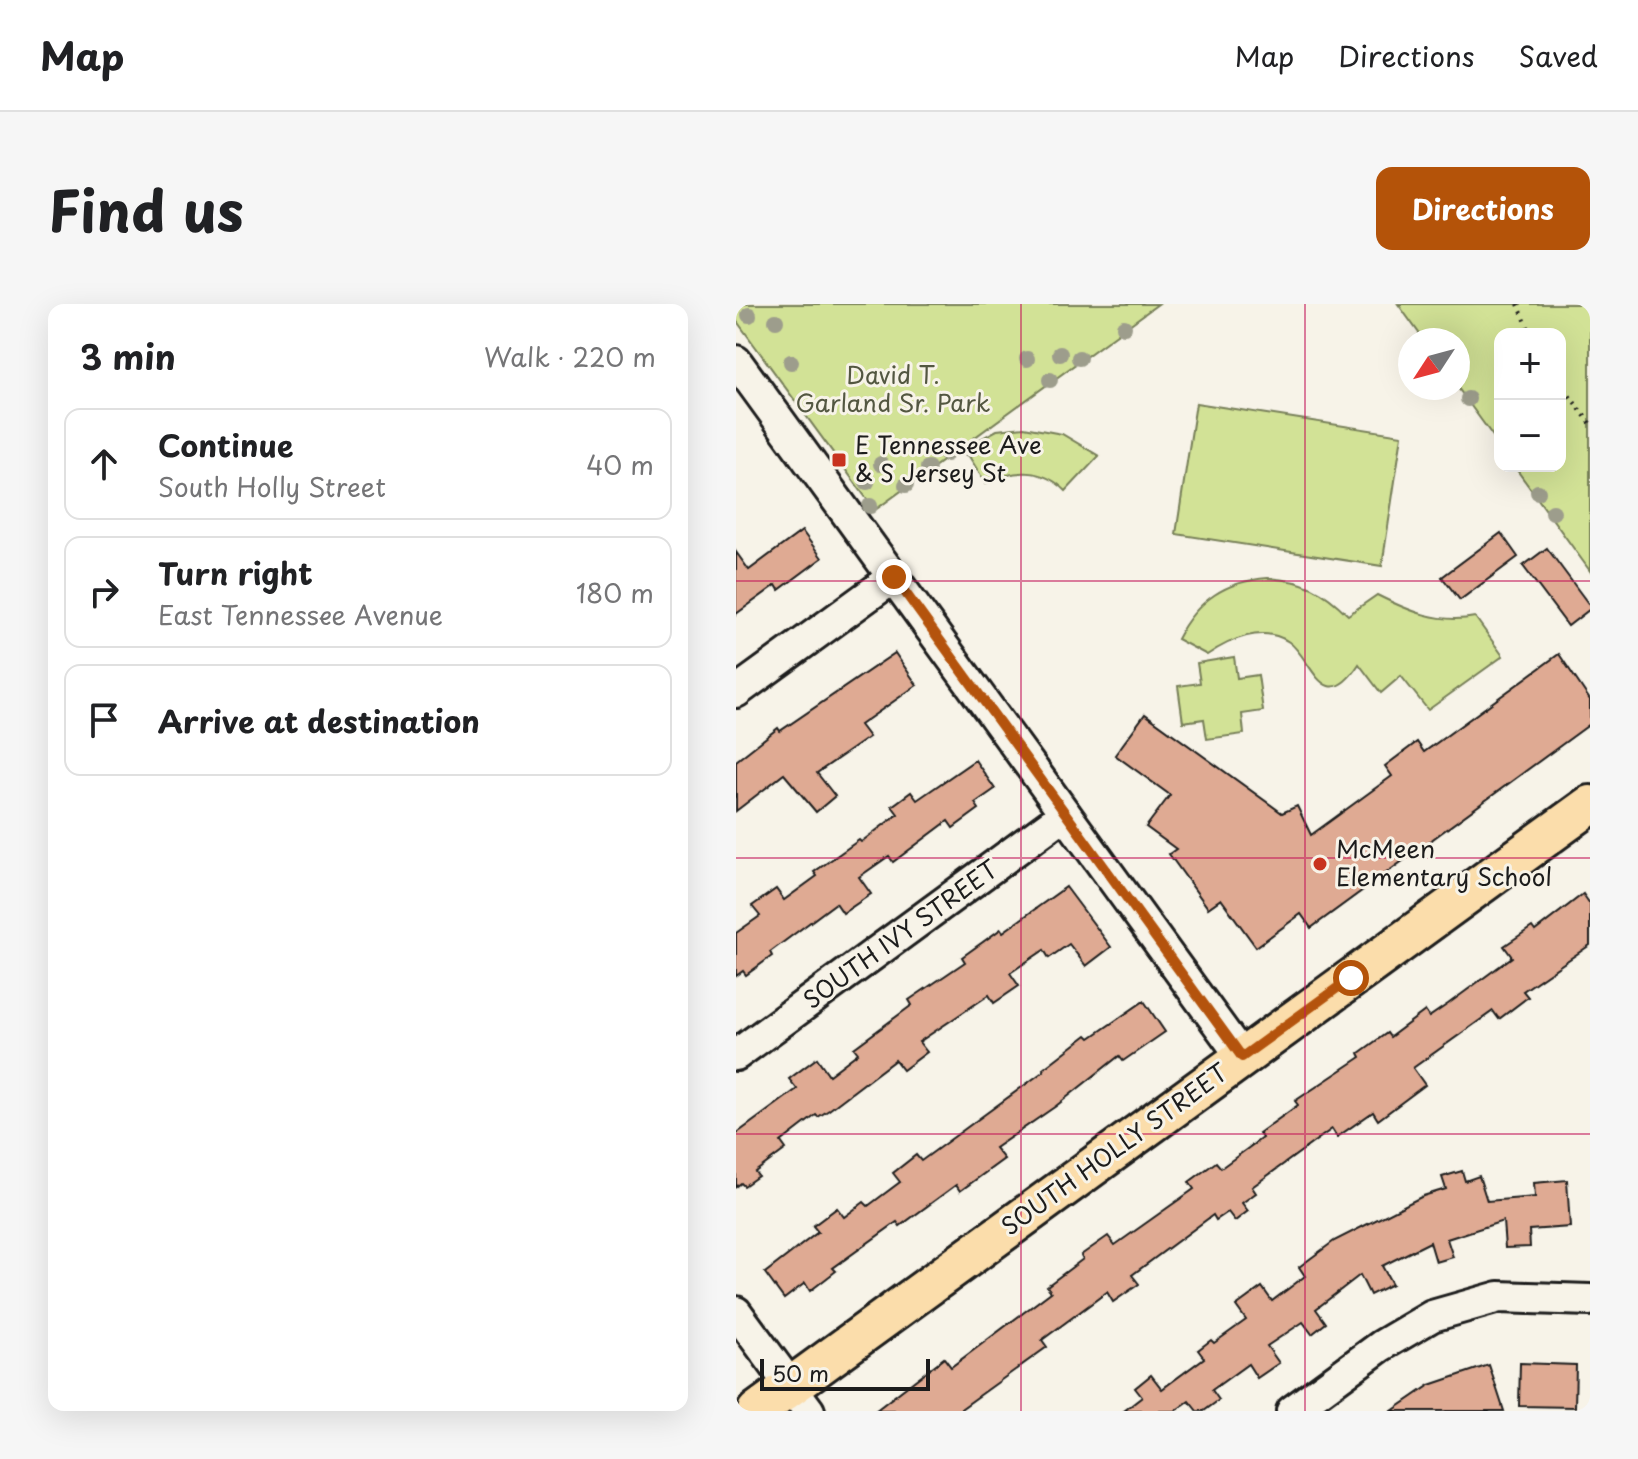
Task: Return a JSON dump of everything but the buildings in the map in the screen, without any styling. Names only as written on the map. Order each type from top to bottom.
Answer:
[{"type":"main road","name":"SOUTH HOLLY STREET","points":[[757,1411],[800,1399],[1242,1057],[1590,805]]},
{"type":"street","points":[[736,361],[1242,1057]]},
{"type":"street","points":[[736,692],[894,577]]},
{"type":"street","name":"SOUTH IVY STREET","points":[[736,1055],[1065,814]]},
{"type":"street","points":[[1292,1411],[1381,1346],[1432,1316],[1499,1297],[1590,1300]]},
{"type":"street","points":[[736,1312],[800,1399]]},
{"type":"path","points":[[1518,304],[1528,328]]},
{"type":"path","points":[[1566,391],[1590,423]]},
{"type":"green space","name":"David T. Garland Sr. Park","points":[[736,304],[1158,304],[875,510],[736,320]]},
{"type":"green space","points":[[1398,304],[1590,304],[1590,571],[1518,472],[1566,472],[1566,328],[1494,328],[1494,438],[1467,400],[1470,400],[1470,328],[1415,328]]},
{"type":"green space","points":[[1196,403],[1402,435],[1382,566],[1176,534]]},
{"type":"green space","points":[[1024,427],[1062,434],[1099,456],[1066,491],[1048,478],[1028,473],[1007,475],[986,484],[964,448],[997,430]]},
{"type":"green space","points":[[1268,578],[1312,588],[1348,615],[1377,595],[1424,615],[1449,619],[1475,617],[1503,656],[1428,710],[1401,676],[1381,693],[1359,664],[1347,680],[1336,686],[1327,685],[1319,680],[1289,642],[1279,637],[1268,634],[1246,636],[1207,655],[1177,639],[1194,613],[1214,595],[1239,583]]},
{"type":"green space","points":[[1234,657],[1237,678],[1258,675],[1263,711],[1242,714],[1244,734],[1207,739],[1204,719],[1183,722],[1178,686],[1200,683],[1197,663]]},
{"type":"place","name":"E Tennessee Ave & S Jersey St","points":[[839,460]]},
{"type":"place","name":"McMeen Elementary School","points":[[1320,864]]},
{"type":"route","points":[[894,577],[1242,1057],[1351,978]]}]
